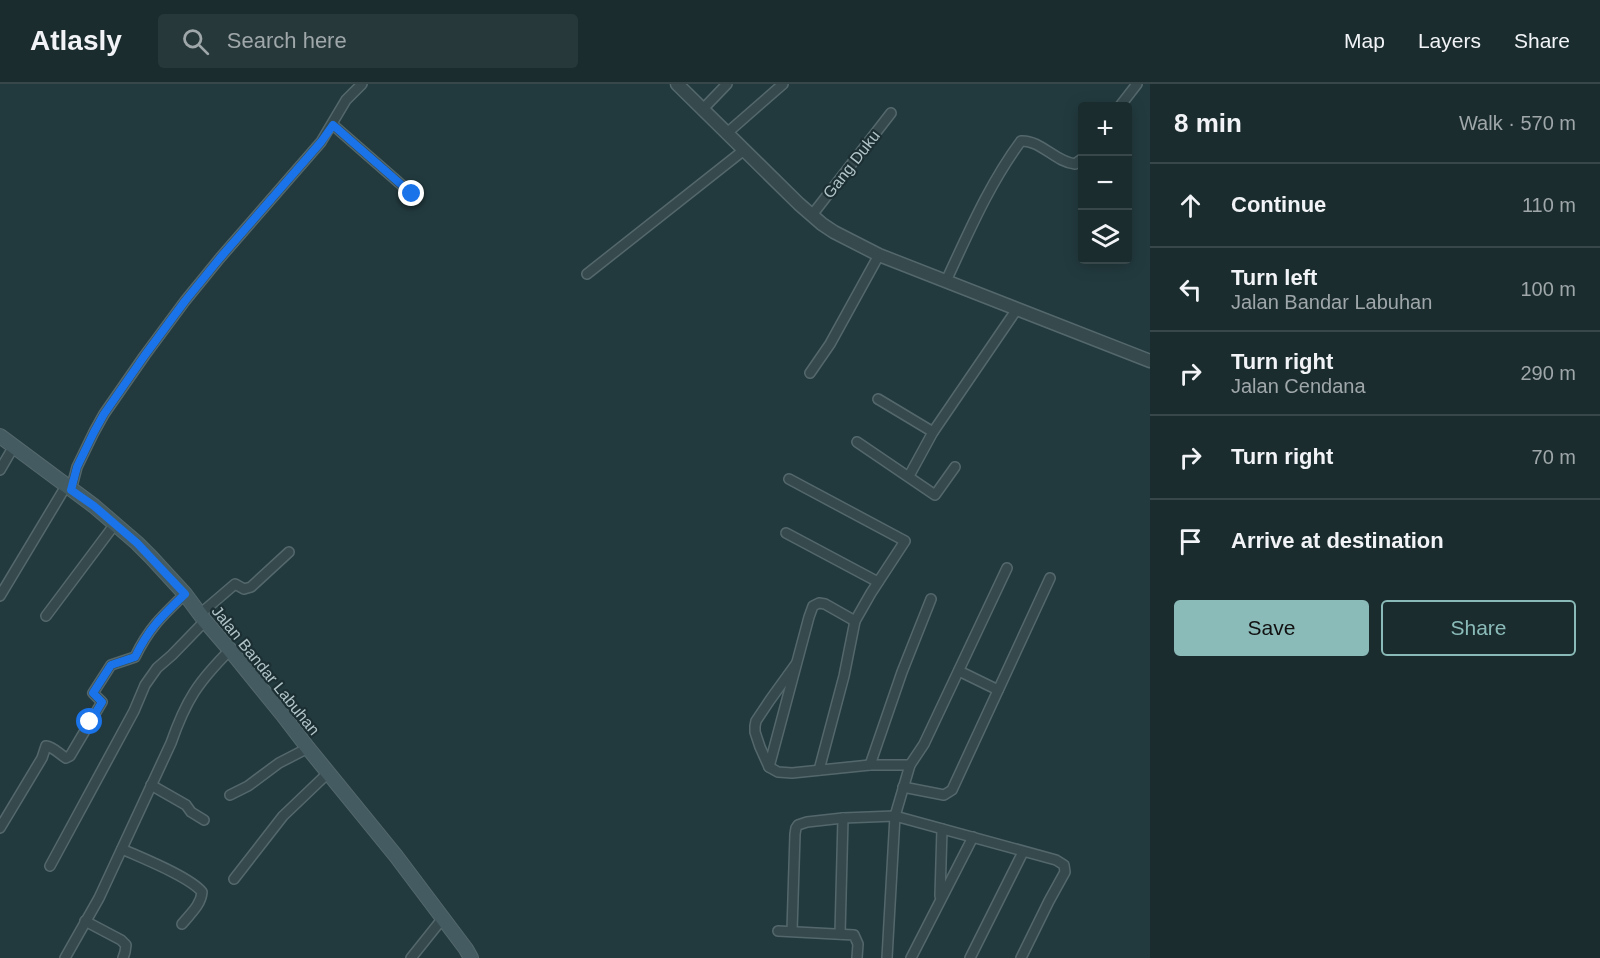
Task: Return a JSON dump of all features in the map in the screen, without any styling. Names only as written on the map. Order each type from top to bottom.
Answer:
[{"type":"main road","name":"Jalan Bandar Labuhan","points":[[0,436],[94,506],[137,543],[185,594],[396,856],[471,958]]},
{"type":"street","points":[[0,596],[68,488],[104,414],[145,355],[220,258],[321,142],[346,100],[362,84]]},
{"type":"street","points":[[676,84],[812,215],[834,232],[879,255],[1150,361]]},
{"type":"street","points":[[702,110],[727,84]]},
{"type":"street","points":[[727,133],[783,84]]},
{"type":"street","points":[[1123,102],[1137,84]]},
{"type":"street","name":"Gang Duku","points":[[812,215],[891,112]]},
{"type":"street","points":[[333,125],[412,194]]},
{"type":"street","points":[[946,281],[985,200],[1021,141],[1030,142],[1066,163],[1078,162]]},
{"type":"street","points":[[587,274],[744,150]]},
{"type":"street","points":[[810,373],[830,344],[879,255]]},
{"type":"street","points":[[909,476],[933,432],[1017,309]]},
{"type":"street","points":[[878,399],[933,432]]},
{"type":"street","points":[[856,442],[935,495],[955,467]]},
{"type":"street","points":[[0,470],[14,446]]},
{"type":"street","points":[[789,479],[905,541],[855,621],[844,676],[819,770]]},
{"type":"street","points":[[46,616],[115,524]]},
{"type":"street","points":[[786,533],[878,582]]},
{"type":"street","points":[[50,866],[157,668],[172,655],[202,617],[236,584],[244,589],[250,587],[289,552]]},
{"type":"street","points":[[886,958],[895,816],[903,787],[910,765],[924,744],[1007,568]]},
{"type":"street","points":[[903,787],[944,795],[952,790],[1050,578]]},
{"type":"street","points":[[0,828],[42,758],[46,746],[66,758],[70,756],[102,702],[93,693],[103,676],[111,665],[135,657],[145,636],[185,594]]},
{"type":"street","points":[[870,765],[902,672],[931,598]]},
{"type":"street","points":[[769,767],[813,606],[816,603],[825,604],[855,621]]},
{"type":"street","points":[[64,958],[99,898],[189,699],[209,671],[231,650]]},
{"type":"street","points":[[796,664],[756,721],[755,732],[760,747],[773,771],[784,773],[870,765],[910,765]]},
{"type":"street","points":[[959,671],[998,690]]},
{"type":"street","points":[[230,795],[248,786],[279,763],[308,748]]},
{"type":"street","points":[[234,879],[284,816],[328,773]]},
{"type":"street","points":[[151,785],[186,805],[191,812],[204,820]]},
{"type":"street","points":[[792,931],[796,828],[801,823],[843,818],[895,816],[1061,862],[1065,872],[1021,958]]},
{"type":"street","points":[[840,934],[843,818]]},
{"type":"street","points":[[940,900],[942,829]]},
{"type":"street","points":[[911,958],[973,837]]},
{"type":"street","points":[[122,849],[198,887],[202,892],[201,899],[182,924]]},
{"type":"street","points":[[970,958],[1023,852]]},
{"type":"street","points":[[411,958],[443,918]]},
{"type":"street","points":[[85,921],[121,940],[126,945],[123,958]]},
{"type":"street","points":[[778,931],[851,934],[856,938],[858,944],[857,958]]},
{"type":"route","points":[[90,722],[102,702],[93,693],[111,665],[135,657],[145,636],[185,594],[137,543],[94,506],[71,490],[77,467],[104,414],[185,301],[333,125],[412,194]]}]
